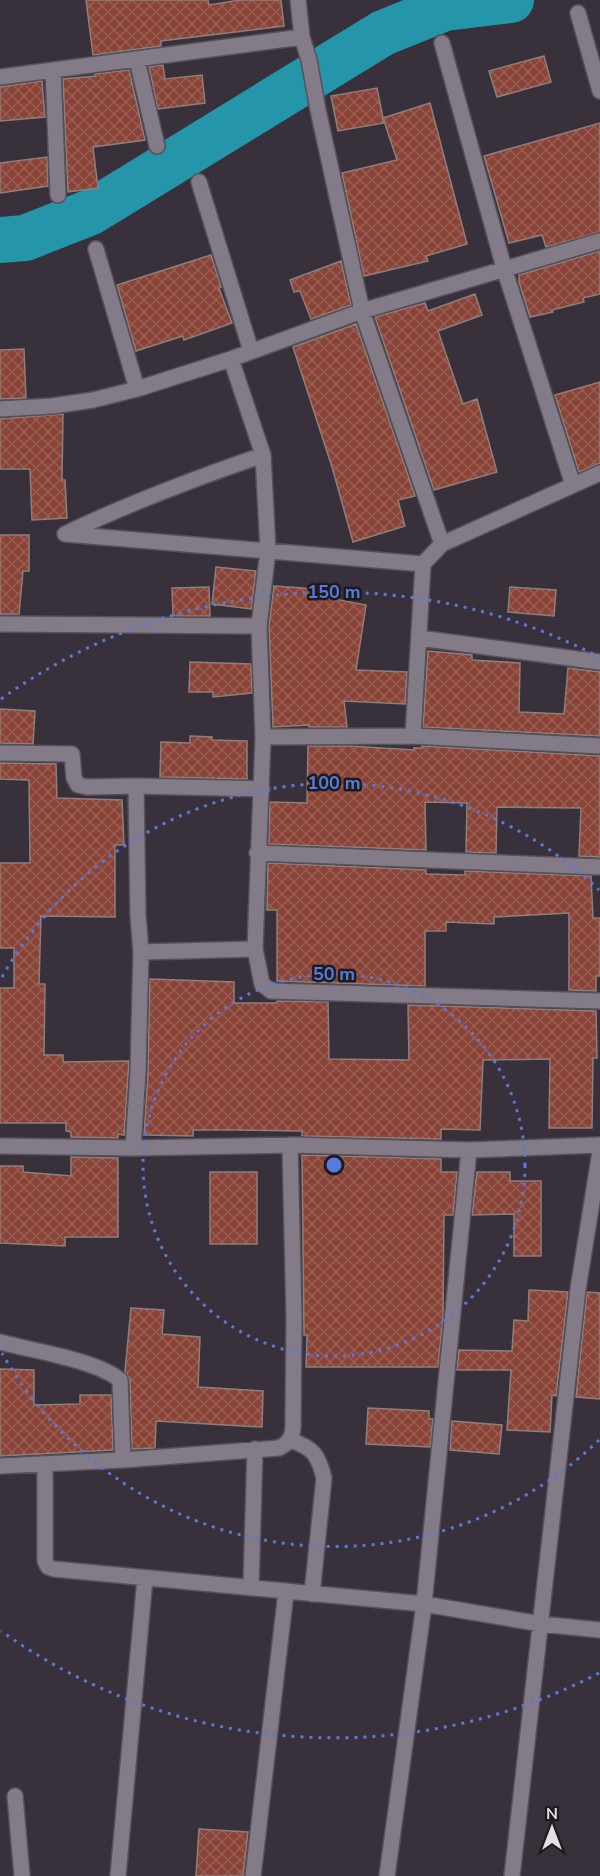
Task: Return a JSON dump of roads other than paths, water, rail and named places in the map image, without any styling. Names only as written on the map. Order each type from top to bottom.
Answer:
[{"type":"street","points":[[298,0],[302,37],[309,60],[362,311],[442,544]]},
{"type":"street","points":[[578,13],[600,91]]},
{"type":"street","points":[[0,77],[302,37]]},
{"type":"street","points":[[442,43],[504,268],[573,485]]},
{"type":"street","points":[[137,60],[157,146]]},
{"type":"street","points":[[53,70],[58,195]]},
{"type":"street","points":[[199,182],[251,351]]},
{"type":"street","points":[[0,409],[93,400],[137,389],[231,359],[362,311],[600,241]]},
{"type":"street","points":[[96,249],[137,389]]},
{"type":"street","points":[[231,359],[263,455],[268,550],[259,626],[263,737],[255,949],[262,984],[271,991],[600,1001]]},
{"type":"street","points":[[263,455],[152,496],[65,534],[423,564]]},
{"type":"street","points":[[413,736],[423,564],[442,544],[600,473]]},
{"type":"street","points":[[0,624],[259,626]]},
{"type":"street","points":[[419,639],[600,662]]},
{"type":"street","points":[[263,737],[413,736],[600,746]]},
{"type":"street","points":[[0,753],[72,754],[74,778],[78,785],[87,787],[262,789]]},
{"type":"street","points":[[133,1148],[138,1073],[141,952],[138,915],[136,786]]},
{"type":"street","points":[[258,853],[600,867]]},
{"type":"street","points":[[141,952],[255,949]]},
{"type":"street","points":[[0,1466],[45,1466],[279,1448],[290,1440],[293,1427],[294,1316],[290,1145]]},
{"type":"street","points":[[0,1146],[133,1148],[290,1145],[469,1150],[600,1145]]},
{"type":"street","points":[[387,1876],[424,1604],[469,1150]]},
{"type":"street","points":[[512,1876],[578,1289],[600,1152]]},
{"type":"street","points":[[0,1342],[95,1366],[110,1372],[120,1380],[123,1460]]},
{"type":"street","points":[[290,1440],[305,1445],[314,1453],[320,1463],[324,1478],[312,1594]]},
{"type":"street","points":[[251,1586],[255,1449]]},
{"type":"street","points":[[45,1466],[45,1562],[48,1567],[424,1604],[541,1624],[600,1630]]},
{"type":"street","points":[[118,1876],[145,1578]]},
{"type":"street","points":[[253,1876],[286,1592]]},
{"type":"street","points":[[15,1796],[22,1876]]},
{"type":"waterway","points":[[0,240],[25,238],[91,212],[383,33],[445,8],[511,0]]}]
